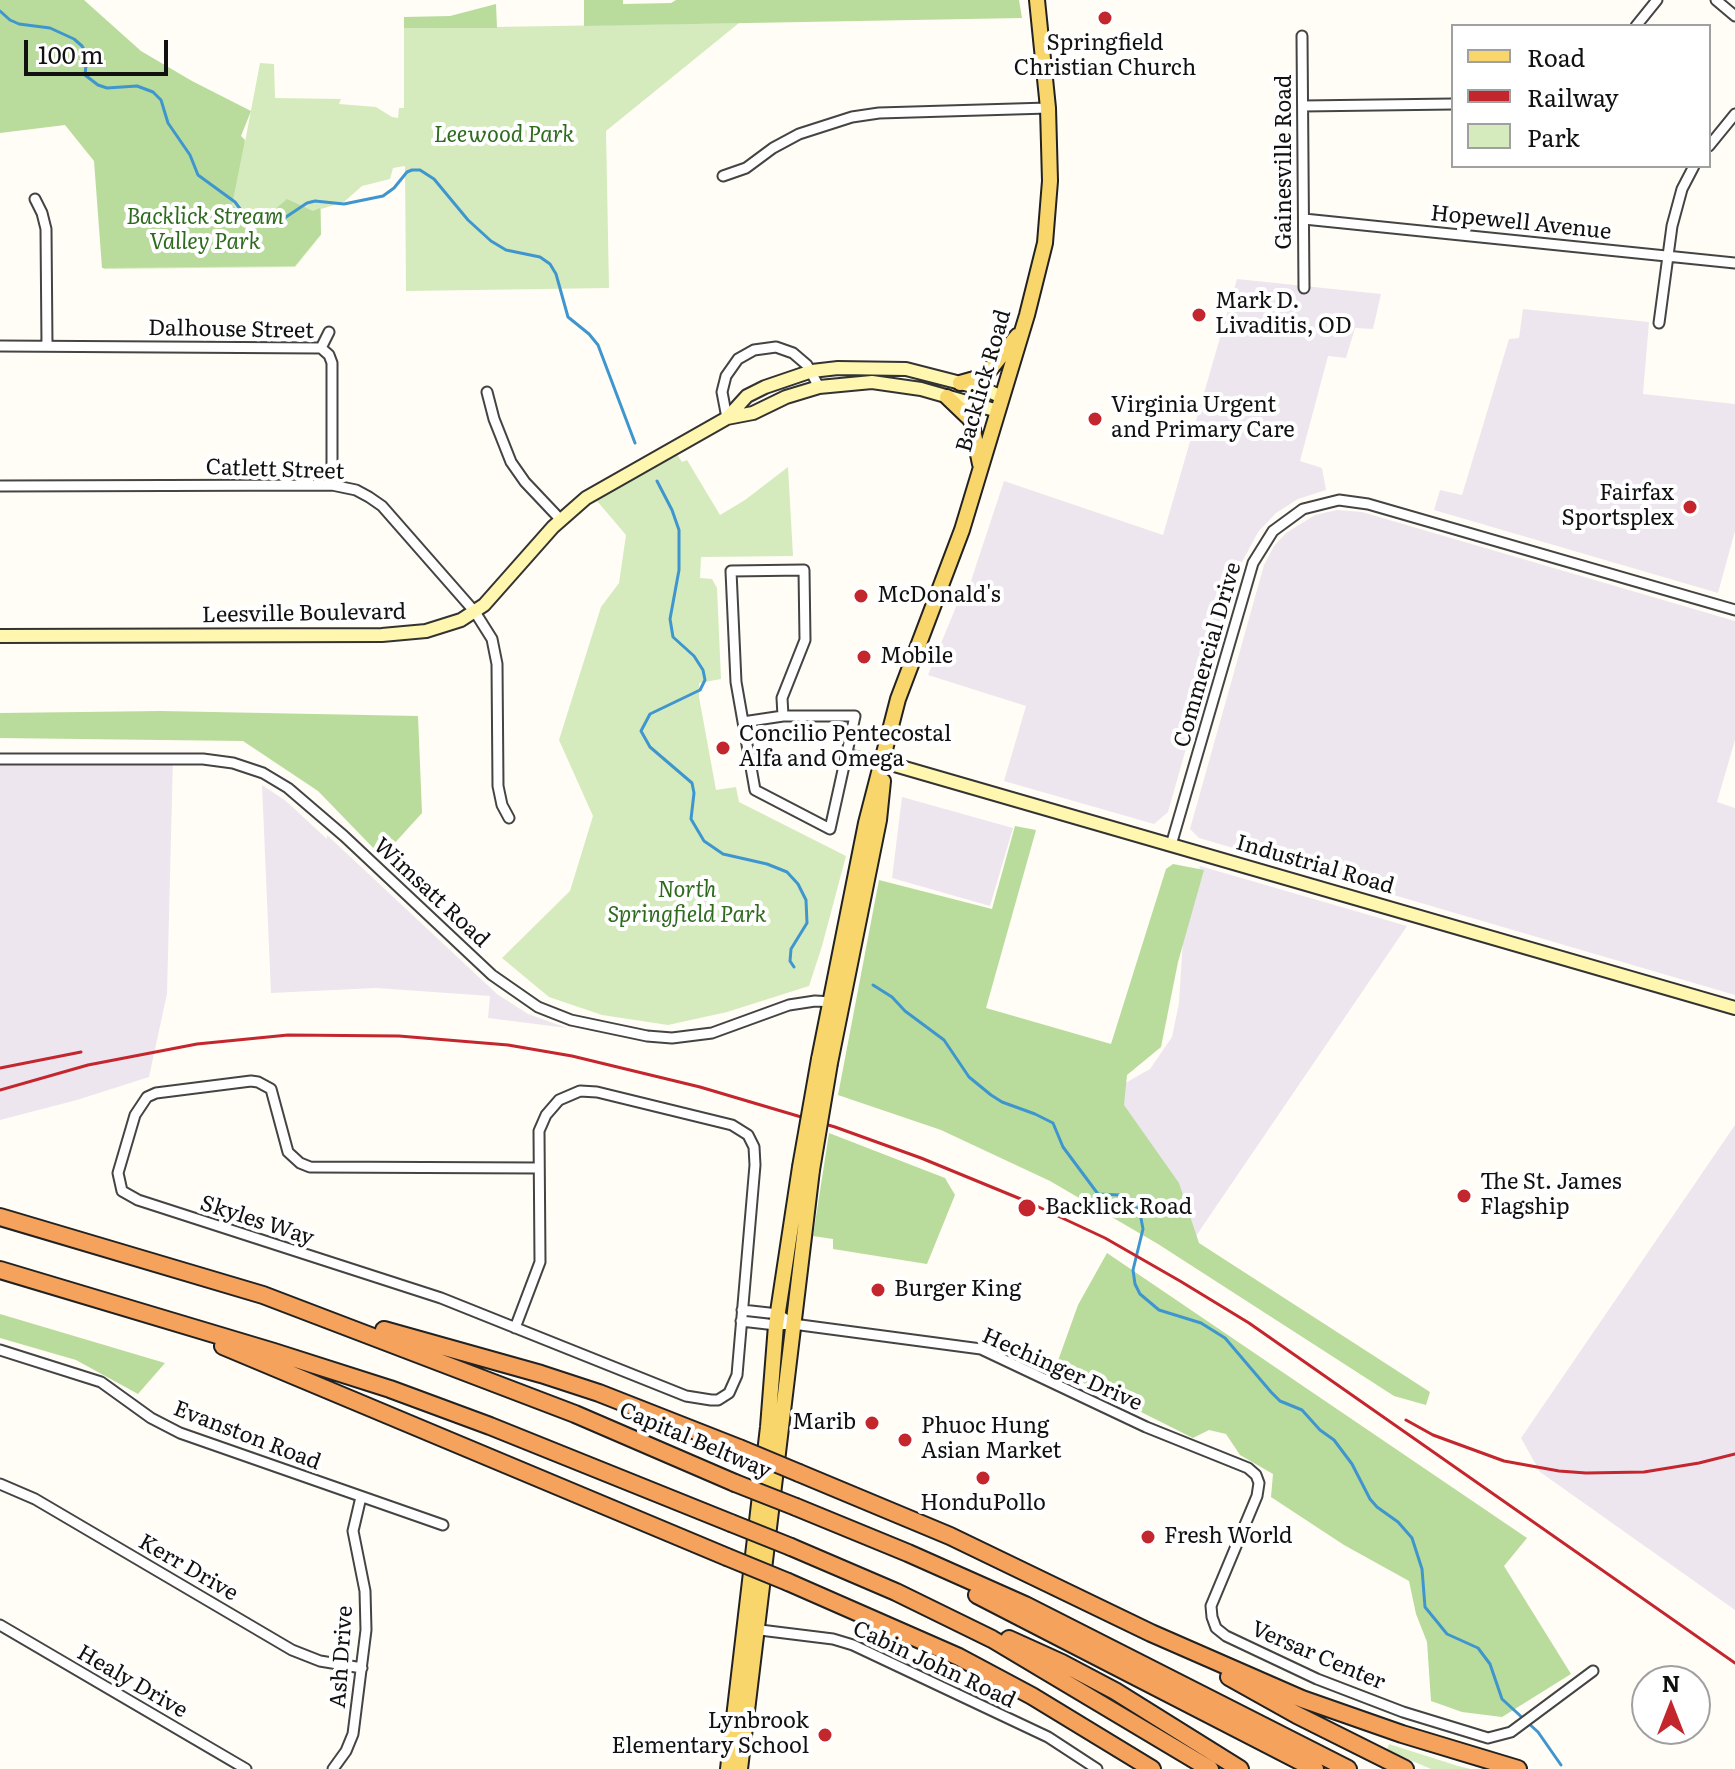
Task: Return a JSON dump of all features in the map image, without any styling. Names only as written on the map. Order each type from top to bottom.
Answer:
[{"type":"highway","name":"Capital Beltway","points":[[0,1217],[263,1295],[575,1414],[1025,1605],[1348,1769]]},
{"type":"highway","points":[[0,1270],[390,1389],[791,1547],[1062,1663],[1115,1691],[1240,1769]]},
{"type":"highway","points":[[263,1295],[599,1393],[950,1536],[1151,1633],[1302,1699],[1518,1769]]},
{"type":"highway","points":[[102,1299],[285,1371],[959,1657],[1032,1696],[1149,1767]]},
{"type":"highway","points":[[796,1507],[993,1603],[1309,1769]]},
{"type":"highway","points":[[896,1592],[992,1639],[1210,1769]]},
{"type":"highway","points":[[1151,1633],[1297,1715],[1405,1769]]},
{"type":"highway","points":[[1279,1752],[1315,1769]]},
{"type":"highway","points":[[1224,1758],[1248,1769]]},
{"type":"main road","name":"Backlick Road","points":[[740,1769],[777,1320],[836,1003],[879,820],[884,762],[901,687],[949,570],[1039,273],[1049,213],[1048,108],[1037,0]]},
{"type":"main road","points":[[960,383],[985,376],[1022,330]]},
{"type":"main road","points":[[947,397],[971,420],[981,472]]},
{"type":"main road","name":"Backlick Road","points":[[728,1769],[752,1628],[793,1324],[806,1169]]},
{"type":"street","points":[[1638,24],[1657,0]]},
{"type":"street","points":[[1716,0],[1735,16]]},
{"type":"street","name":"Gainesville Road","points":[[1302,36],[1304,288]]},
{"type":"street","points":[[1303,106],[1451,104]]},
{"type":"street","points":[[723,176],[746,168],[799,134],[852,117],[879,113],[1048,108]]},
{"type":"street","points":[[1711,144],[1735,114]]},
{"type":"street","points":[[1659,323],[1676,209],[1693,168]]},
{"type":"street","points":[[35,199],[46,229],[47,345]]},
{"type":"street","name":"Hopewell Avenue","points":[[1304,219],[1735,263]]},
{"type":"street","points":[[321,348],[329,332]]},
{"type":"street","name":"Dalhouse Street","points":[[0,346],[321,348],[332,363],[332,485]]},
{"type":"street","points":[[727,418],[722,397],[725,380],[732,367],[747,353],[766,347],[786,350],[798,356],[812,371],[819,387]]},
{"type":"street","name":"Leesville Boulevard","points":[[727,418],[747,396],[812,371],[838,368],[885,367],[926,373],[960,383],[1000,404]]},
{"type":"street","name":"Leesville Boulevard","points":[[0,636],[402,634],[439,628],[475,612],[501,588],[560,519],[605,485],[727,418],[753,413],[786,397],[819,387],[863,383],[891,384],[947,397],[1000,404]]},
{"type":"street","points":[[487,392],[511,462],[525,482],[560,519]]},
{"type":"street","name":"Catlett Street","points":[[0,486],[332,485],[356,490],[382,506],[486,625],[496,654],[498,786],[509,818]]},
{"type":"street","name":"Commercial Drive","points":[[1171,845],[1253,563],[1273,531],[1303,509],[1339,500],[1368,504],[1735,610]]},
{"type":"street","points":[[743,722],[783,716],[855,716],[830,829],[755,790],[743,722],[736,682],[731,571],[804,570],[805,640],[782,698],[783,716]]},
{"type":"street","points":[[848,755],[884,762]]},
{"type":"street","name":"Wimsatt Road","points":[[0,759],[203,759],[233,763],[263,773],[288,788],[344,836],[492,975],[538,1007],[571,1020],[647,1036],[681,1038],[712,1033],[789,1005],[836,1003]]},
{"type":"street","name":"Industrial Road","points":[[884,762],[1735,1008]]},
{"type":"street","name":"Skyles Way","points":[[539,1168],[310,1167],[288,1152],[271,1089],[251,1081],[156,1093],[147,1097],[135,1115],[118,1173],[122,1191],[138,1200],[441,1298],[686,1396],[711,1400],[725,1397],[735,1385],[741,1321]]},
{"type":"street","points":[[515,1328],[540,1262],[542,1123],[559,1100],[580,1091],[597,1092],[702,1117],[744,1131],[752,1141],[755,1165],[741,1321],[777,1320]]},
{"type":"street","points":[[742,1310],[793,1324]]},
{"type":"street","name":"Hechinger Drive","points":[[793,1324],[981,1349],[1191,1448],[1216,1455]]},
{"type":"street","name":"Evanston Road","points":[[0,1350],[101,1382],[151,1418],[180,1433],[443,1525]]},
{"type":"street","name":"Versar Center","points":[[1216,1455],[1248,1468],[1259,1483],[1240,1540],[1211,1606],[1216,1628],[1226,1636],[1317,1679],[1403,1712],[1488,1738],[1501,1736],[1519,1726],[1593,1671]]},
{"type":"street","name":"Kerr Drive","points":[[0,1484],[35,1499],[292,1650],[320,1661],[362,1668]]},
{"type":"street","name":"Ash Drive","points":[[333,1769],[353,1734],[362,1668],[366,1607],[353,1531],[361,1497]]},
{"type":"street","name":"Healy Drive","points":[[0,1625],[246,1769]]},
{"type":"street","name":"Cabin John Road","points":[[752,1628],[833,1639],[853,1645],[1048,1737],[1095,1769]]},
{"type":"shaded area","points":[[1237,279],[1381,294],[1373,329],[1355,328],[1346,358],[1328,356],[1300,461],[1322,468],[1326,490],[1298,499],[1276,513],[1258,532],[1242,562],[1239,562],[1168,812],[1154,824],[1004,781],[1026,706],[928,675],[960,597],[965,599],[1004,481],[1163,535]]},
{"type":"shaded area","points":[[1523,309],[1649,322],[1643,394],[1735,404],[1735,531],[1718,593],[1434,510],[1440,490],[1462,495],[1509,339],[1519,338]]},
{"type":"shaded area","points":[[1337,510],[1362,512],[1735,621],[1735,740],[1717,802],[1735,808],[1735,995],[1199,838],[1190,829],[1264,565],[1274,546],[1286,533],[1315,515]]},
{"type":"shaded area","points":[[0,755],[173,759],[167,994],[149,1077],[0,1120]]},
{"type":"shaded area","points":[[262,785],[286,801],[327,839],[327,835],[497,994],[528,1014],[567,1028],[488,1018],[490,996],[376,988],[271,993]]},
{"type":"shaded area","points":[[902,797],[1013,828],[990,906],[892,878]]},
{"type":"shaded area","points":[[1200,866],[1407,926],[1196,1236],[1113,1090],[1150,1069],[1172,1037],[1179,1003],[1184,923]]},
{"type":"shaded area","points":[[1735,1125],[1735,1610],[1540,1472],[1521,1438]]},
{"type":"green space","name":"Backlick Stream Valley Park","points":[[0,0],[84,0],[141,51],[251,111],[241,136],[245,140],[232,205],[246,218],[266,217],[287,199],[313,211],[320,208],[321,234],[295,266],[102,268],[94,161],[65,125],[0,133]]},
{"type":"green space","points":[[584,0],[623,0],[623,4],[671,3],[676,0],[1019,0],[1022,18],[584,26]]},
{"type":"green space","points":[[496,4],[497,28],[404,28],[404,17],[450,16]]},
{"type":"green space","name":"Leewood Park","points":[[404,18],[492,27],[739,23],[606,131],[609,288],[406,291],[405,166],[393,168],[390,179],[362,186],[344,202],[321,209],[321,235],[295,267],[103,269],[188,198],[245,142],[260,63],[274,64],[275,98],[341,99],[339,104],[376,107],[398,118],[399,108],[404,108]]},
{"type":"green space","name":"North Springfield Park","points":[[672,447],[682,462],[687,460],[720,515],[788,467],[793,556],[701,557],[700,578],[712,579],[717,588],[721,679],[699,683],[699,697],[716,790],[736,787],[739,802],[846,856],[809,986],[727,1012],[668,1025],[602,1015],[549,997],[502,958],[570,891],[593,816],[559,740],[601,607],[619,583],[626,535],[591,494]]},
{"type":"green space","points":[[161,711],[418,716],[422,813],[382,857],[318,791],[243,741],[0,738],[0,713]]},
{"type":"green space","points":[[1015,826],[1036,830],[986,1008],[1111,1044],[1166,869],[1173,864],[1204,870],[1178,962],[1161,1047],[1127,1075],[1124,1105],[1179,1183],[1199,1243],[1430,1392],[1426,1405],[1394,1396],[1158,1244],[1050,1181],[941,1130],[838,1095],[879,880],[992,909]]},
{"type":"green space","points":[[829,1133],[945,1178],[955,1195],[927,1264],[833,1249],[833,1239],[813,1236]]},
{"type":"green space","points":[[1107,1253],[1527,1538],[1504,1566],[1571,1674],[1502,1717],[1462,1712],[1431,1701],[1427,1642],[1416,1614],[1409,1581],[1344,1545],[1271,1497],[1273,1474],[1240,1455],[1226,1434],[1209,1430],[1193,1438],[1055,1369],[1078,1305]]},
{"type":"green space","points":[[0,1314],[165,1363],[138,1394],[76,1360],[0,1338]]},
{"type":"green space","points":[[1389,1744],[1471,1769],[1431,1769],[1387,1750]]},
{"type":"waterway","points":[[0,11],[19,24],[50,28],[74,39],[87,55],[85,75],[98,85],[107,88],[137,86],[153,92],[161,100],[168,123],[190,155],[198,175],[235,202],[244,214],[263,225],[274,225],[315,201],[344,204],[383,196],[412,170],[420,170],[434,179],[468,220],[491,241],[506,250],[540,257],[550,264],[556,274],[568,317],[598,345],[635,443]]},
{"type":"waterway","points":[[657,481],[679,530],[679,570],[670,619],[673,637],[694,656],[705,680],[700,690],[650,714],[641,731],[650,747],[692,783],[691,819],[704,841],[723,854],[787,872],[798,884],[806,900],[807,923],[791,949],[790,961],[794,967]]},
{"type":"waterway","points":[[873,985],[944,1040],[969,1077],[991,1095],[1053,1123],[1063,1147],[1098,1194],[1119,1195],[1134,1204],[1140,1213],[1143,1229],[1133,1270],[1140,1294],[1159,1310],[1201,1323],[1225,1338],[1280,1401],[1302,1410],[1334,1440],[1352,1464],[1370,1499],[1412,1538],[1422,1569],[1425,1607],[1447,1634],[1478,1648],[1490,1664],[1502,1699],[1538,1732],[1561,1765]]},
{"type":"railway","points":[[0,1090],[88,1065],[197,1044],[288,1035],[399,1036],[508,1045],[572,1056],[700,1087],[835,1127],[1028,1202],[1105,1238],[1180,1281],[1249,1323],[1735,1663]]},
{"type":"railway","points":[[0,1068],[81,1052]]},
{"type":"railway","points":[[1406,1420],[1433,1435],[1504,1461],[1559,1471],[1644,1472],[1735,1454]]},
{"type":"place","name":"Springfield Christian Church","points":[[1105,18]]},
{"type":"place","name":"Mark D. Livaditis, OD","points":[[1199,315]]},
{"type":"place","name":"Virginia Urgent and Primary Care","points":[[1095,419]]},
{"type":"place","name":"Fairfax Sportsplex","points":[[1690,507]]},
{"type":"place","name":"McDonald's","points":[[861,596]]},
{"type":"place","name":"Mobile","points":[[864,657]]},
{"type":"place","name":"Concilio Pentecostal Alfa and Omega","points":[[723,748]]},
{"type":"place","name":"The St. James Flagship","points":[[1464,1196]]},
{"type":"place","name":"Backlick Road","points":[[1027,1208]]},
{"type":"place","name":"Burger King","points":[[878,1290]]},
{"type":"place","name":"Marib","points":[[872,1423]]},
{"type":"place","name":"Phuoc Hung Asian Market","points":[[905,1440]]},
{"type":"place","name":"HonduPollo","points":[[983,1478]]},
{"type":"place","name":"Fresh World","points":[[1148,1537]]},
{"type":"place","name":"Lynbrook Elementary School","points":[[825,1735]]}]
